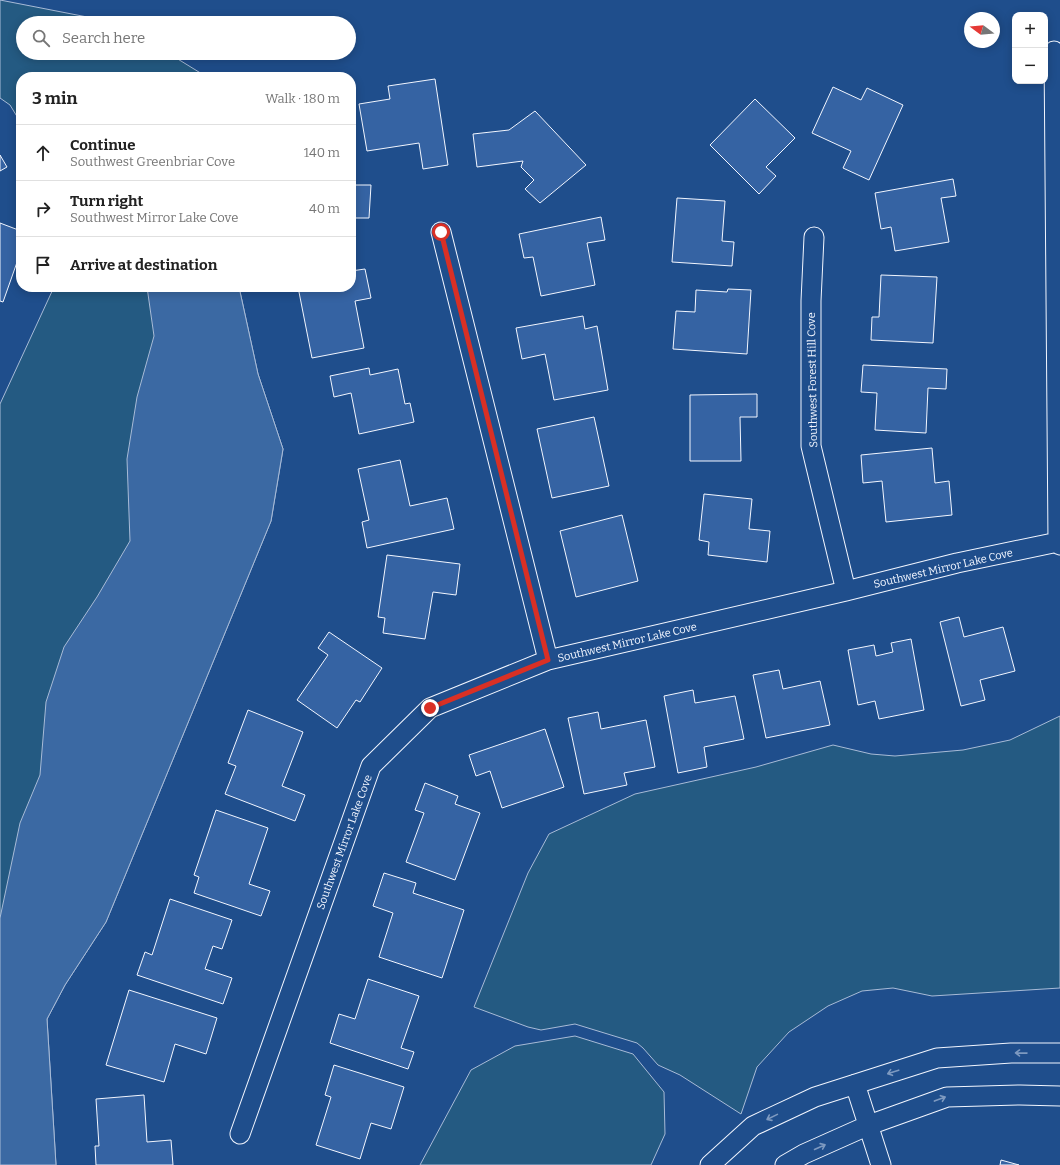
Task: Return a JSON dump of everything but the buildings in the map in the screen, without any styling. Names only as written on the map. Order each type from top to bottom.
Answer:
[{"type":"street","points":[[1054,51],[1059,543]]},
{"type":"street","points":[[441,232],[548,660]]},
{"type":"street","name":"Southwest Forest Hill Cove","points":[[814,237],[811,301],[811,446],[846,592]]},
{"type":"street","name":"Southwest Mirror Lake Cove","points":[[240,1134],[371,766],[430,708],[548,660],[846,592],[957,563],[1059,543]]},
{"type":"street","points":[[710,1165],[753,1126],[815,1097],[855,1084],[937,1058],[1011,1052],[1060,1053]]},
{"type":"street","points":[[855,1084],[881,1165]]},
{"type":"street","points":[[785,1165],[804,1154],[869,1125],[947,1097],[1020,1095],[1060,1096]]},
{"type":"shaded area","points":[[0,0],[82,16],[16,16],[16,60],[179,60],[199,72],[16,72],[16,115],[10,105],[0,98]]},
{"type":"shaded area","points":[[52,292],[240,292],[258,374],[283,449],[271,521],[106,922],[65,985],[47,1019],[56,1165],[0,1165],[0,404]]},
{"type":"shaded area","points":[[148,292],[240,292],[258,374],[283,449],[271,521],[106,922],[65,985],[47,1019],[56,1165],[0,1165],[0,918],[20,823],[40,775],[46,702],[64,647],[97,597],[130,541],[127,459],[137,397],[154,336]]},
{"type":"shaded area","points":[[1060,716],[1060,988],[932,996],[893,988],[862,991],[828,1006],[789,1032],[757,1067],[741,1114],[680,1075],[658,1065],[637,1043],[575,1024],[541,1030],[528,1027],[474,1007],[528,873],[549,834],[635,794],[756,767],[833,745],[871,754],[895,756],[963,750],[1010,740]]},
{"type":"shaded area","points":[[575,1036],[633,1054],[664,1092],[665,1134],[651,1165],[420,1165],[471,1070],[515,1046]]},
{"type":"route","points":[[430,708],[548,660],[441,232]]}]
